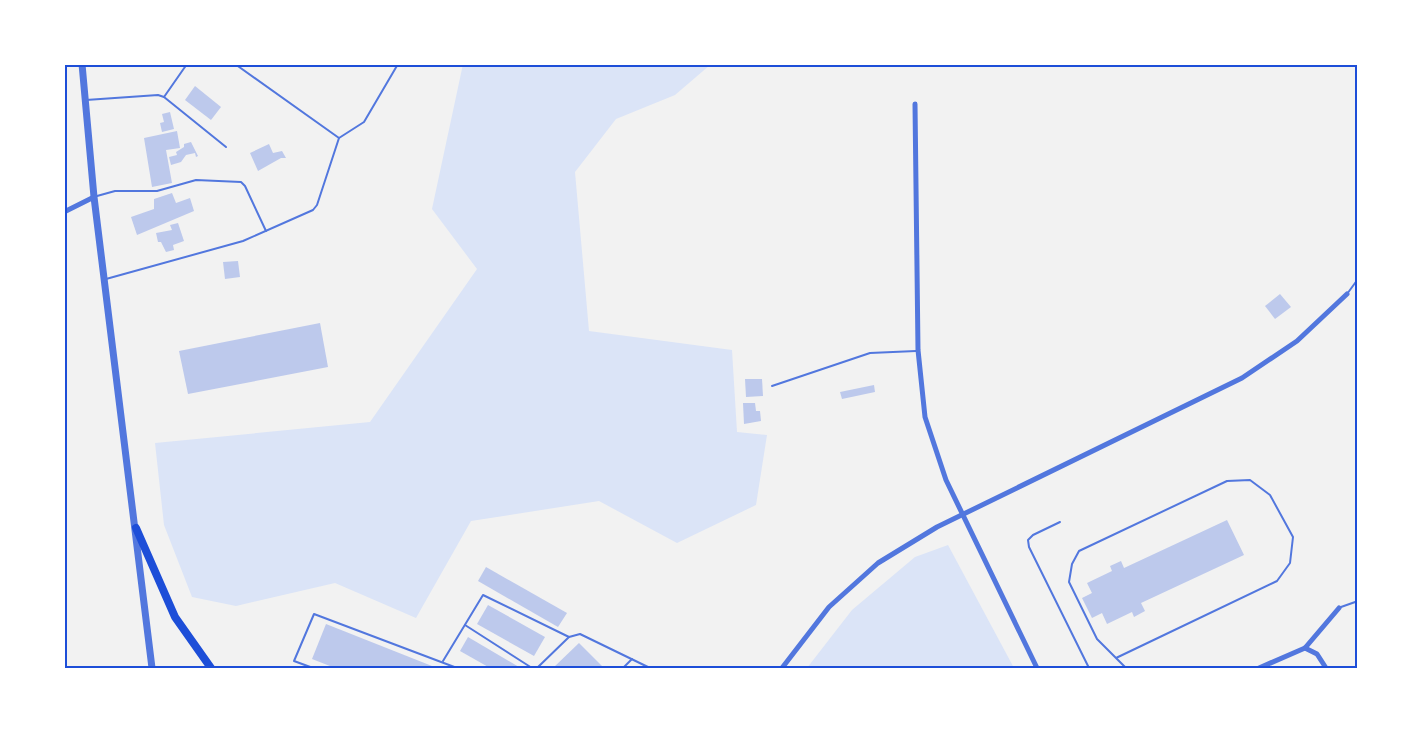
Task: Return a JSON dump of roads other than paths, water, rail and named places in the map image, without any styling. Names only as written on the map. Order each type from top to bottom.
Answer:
[{"type":"main road","points":[[136,528],[175,617],[211,669]]},
{"type":"street","points":[[82,64],[94,197],[106,279],[152,669]]},
{"type":"street","points":[[915,104],[918,350],[925,417],[942,470],[1037,669]]},
{"type":"street","points":[[64,212],[94,197]]},
{"type":"street","points":[[782,669],[829,606],[862,576],[916,539],[1242,378],[1296,341],[1347,294]]},
{"type":"street","points":[[1259,669],[1305,648],[1339,608]]},
{"type":"street","points":[[1305,648],[1317,654],[1326,669]]},
{"type":"lane","points":[[165,97],[187,64]]},
{"type":"lane","points":[[235,64],[339,138]]},
{"type":"lane","points":[[106,279],[243,241],[317,206],[339,138],[364,122],[398,64]]},
{"type":"lane","points":[[86,100],[158,94],[165,97],[226,147]]},
{"type":"lane","points":[[94,197],[115,190],[157,191],[196,180],[241,182],[266,231]]},
{"type":"lane","points":[[1347,294],[1358,279]]},
{"type":"lane","points":[[1347,294],[1358,284]]},
{"type":"lane","points":[[772,386],[870,353],[918,350]]},
{"type":"lane","points":[[1116,658],[1276,581],[1290,563],[1293,537],[1270,495],[1250,480],[1227,481],[1079,551],[1072,564],[1069,582],[1097,639],[1126,669]]},
{"type":"lane","points":[[1060,522],[1033,535],[1028,540],[1029,547],[1089,669]]},
{"type":"lane","points":[[443,661],[483,595],[569,637]]},
{"type":"lane","points":[[1339,608],[1358,601]]},
{"type":"lane","points":[[313,669],[294,661],[314,614],[443,661],[457,669]]},
{"type":"lane","points":[[465,625],[531,669]]},
{"type":"lane","points":[[537,669],[569,637],[580,634],[650,669]]},
{"type":"lane","points":[[623,669],[632,659]]}]
